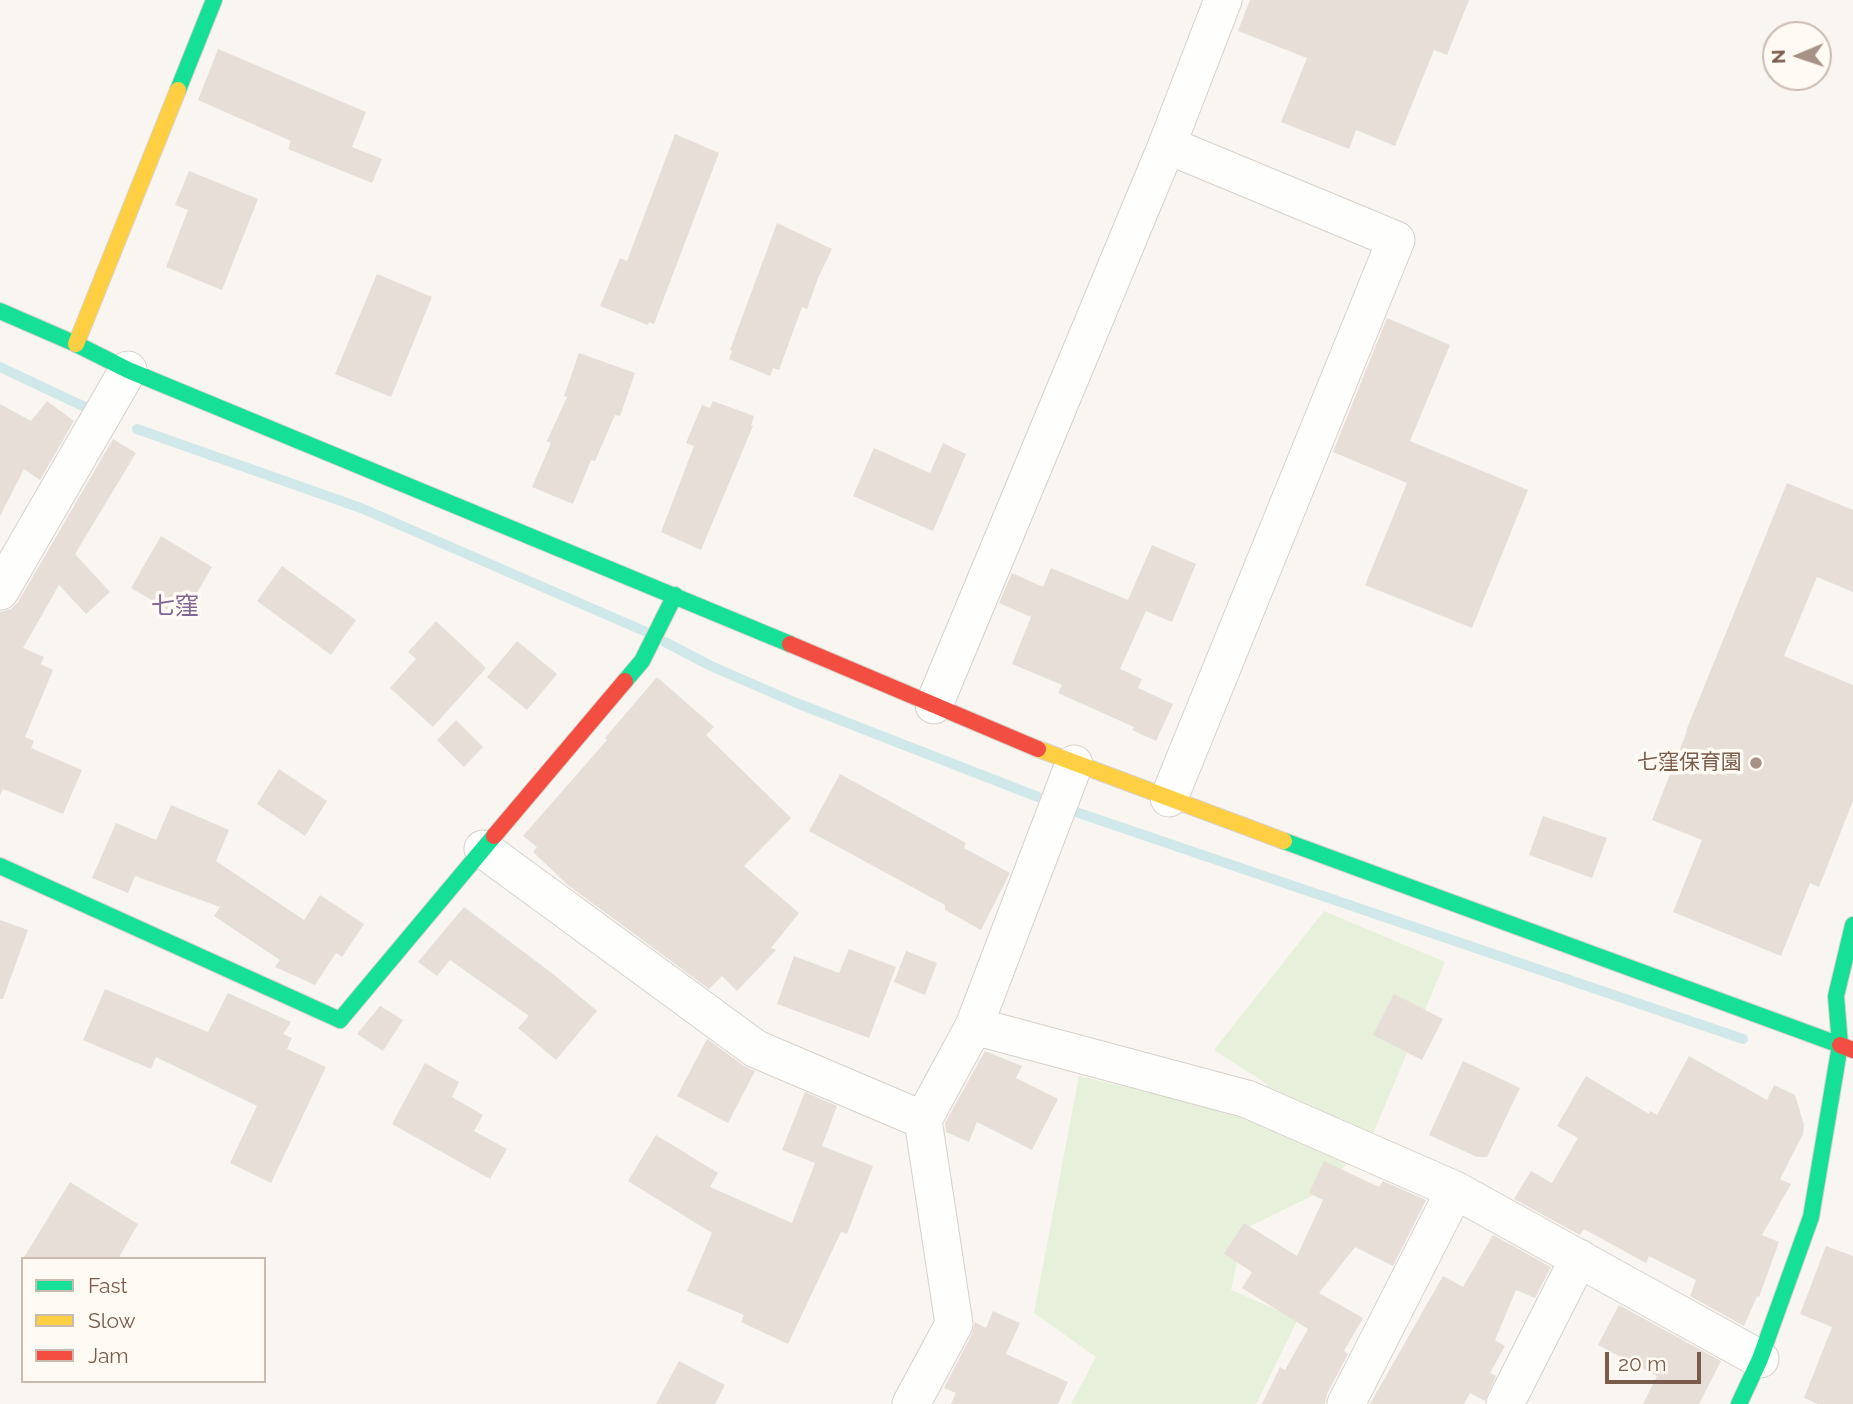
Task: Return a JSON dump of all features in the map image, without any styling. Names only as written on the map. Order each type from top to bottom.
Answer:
[{"type":"street","points":[[76,344],[214,0]]},
{"type":"street","points":[[934,705],[1167,145],[1223,0]]},
{"type":"street","points":[[1167,145],[1396,240],[1169,799]]},
{"type":"street","points":[[0,311],[128,370],[675,595],[1074,764],[1847,1048]]},
{"type":"street","points":[[0,591],[128,370]]},
{"type":"street","points":[[0,866],[340,1020],[642,661],[675,595]]},
{"type":"street","points":[[911,1404],[954,1324],[923,1120],[974,1026],[1074,764]]},
{"type":"street","points":[[483,849],[756,1049],[923,1120]]},
{"type":"street","points":[[1738,1404],[1760,1359],[1811,1217],[1847,1048],[1836,996],[1853,925]]},
{"type":"street","points":[[974,1026],[1247,1099],[1455,1190],[1760,1359]]},
{"type":"street","points":[[1346,1404],[1455,1190]]},
{"type":"street","points":[[1505,1404],[1579,1258]]},
{"type":"green space","points":[[1324,911],[1445,962],[1370,1141],[1318,1193],[1244,1229],[1231,1290],[1298,1319],[1256,1404],[1071,1404],[1096,1357],[1034,1313],[1079,1076],[1252,1117],[1267,1084],[1214,1050]]},
{"type":"building","points":[[1250,0],[1469,0],[1447,55],[1434,50],[1395,146],[1356,130],[1349,149],[1281,122],[1307,58],[1238,31]]},
{"type":"building","points":[[218,49],[366,112],[352,147],[382,159],[372,183],[288,149],[291,141],[198,100]]},
{"type":"building","points":[[675,134],[719,153],[654,324],[649,322],[648,325],[600,306],[620,258],[627,261]]},
{"type":"building","points":[[189,171],[258,199],[222,290],[166,267],[188,210],[175,205]]},
{"type":"building","points":[[777,223],[832,249],[807,309],[802,307],[779,370],[773,368],[770,376],[729,359]]},
{"type":"building","points":[[377,274],[432,297],[391,397],[335,374]]},
{"type":"building","points":[[1387,318],[1450,345],[1410,441],[1528,490],[1472,628],[1365,585],[1407,483],[1333,452]]},
{"type":"building","points":[[579,353],[635,373],[620,416],[615,415],[595,461],[591,460],[573,504],[532,487],[551,443],[547,441],[567,397],[564,396]]},
{"type":"building","points":[[47,401],[74,421],[40,480],[24,469],[0,516],[0,404],[31,421]]},
{"type":"building","points":[[713,401],[754,416],[753,426],[701,550],[661,532],[694,446],[686,443],[702,405],[710,408]]},
{"type":"building","points":[[113,439],[136,453],[75,554],[110,592],[86,614],[59,585],[23,648],[44,657],[41,664],[53,670],[25,737],[34,741],[31,748],[82,770],[63,814],[3,789],[0,795],[0,612],[11,609],[18,602]]},
{"type":"building","points":[[943,443],[966,454],[933,531],[853,496],[874,448],[930,473]]},
{"type":"building","points":[[1787,483],[1853,510],[1853,592],[1817,577],[1784,656],[1853,685],[1853,801],[1819,887],[1810,883],[1781,956],[1673,912],[1702,840],[1652,820]]},
{"type":"building","points":[[161,536],[212,567],[182,618],[131,588]]},
{"type":"building","points":[[1152,545],[1196,564],[1172,622],[1146,611],[1120,669],[1142,679],[1138,688],[1173,704],[1156,741],[1132,730],[1134,727],[1058,693],[1062,685],[1012,664],[1031,617],[999,603],[1012,573],[1043,587],[1051,568],[1128,600]]},
{"type":"building","points":[[282,566],[356,620],[331,655],[257,601]]},
{"type":"building","points":[[436,621],[486,668],[433,727],[390,688],[416,659],[408,652]]},
{"type":"building","points":[[517,641],[557,674],[527,710],[487,677]]},
{"type":"building","points":[[657,677],[714,727],[706,735],[791,818],[744,866],[799,913],[771,948],[776,950],[737,991],[722,976],[709,989],[569,886],[533,852],[537,847],[523,836],[607,740],[605,738]]},
{"type":"building","points":[[456,720],[483,747],[464,767],[437,740]]},
{"type":"building","points":[[279,769],[327,801],[305,836],[257,804]]},
{"type":"building","points":[[840,774],[966,843],[964,848],[1010,873],[981,930],[945,910],[945,905],[809,831]]},
{"type":"building","points":[[171,805],[229,830],[216,861],[304,920],[320,895],[364,924],[342,957],[336,953],[315,985],[275,967],[280,960],[214,916],[220,907],[135,876],[128,893],[92,878],[116,823],[156,840]]},
{"type":"building","points":[[1543,816],[1607,838],[1592,878],[1529,855]]},
{"type":"building","points":[[464,907],[597,1011],[556,1060],[518,1028],[529,1016],[450,960],[437,976],[418,962]]},
{"type":"building","points":[[0,920],[28,930],[3,999],[0,999]]},
{"type":"building","points":[[849,949],[896,967],[869,1038],[777,1004],[794,956],[839,973]]},
{"type":"building","points":[[906,951],[937,963],[925,995],[894,982]]},
{"type":"building","points":[[105,989],[208,1032],[228,993],[291,1022],[283,1034],[292,1038],[287,1049],[326,1067],[271,1183],[230,1163],[257,1106],[156,1057],[151,1069],[83,1040]]},
{"type":"building","points":[[1394,994],[1443,1019],[1422,1060],[1373,1035]]},
{"type":"building","points":[[380,1006],[403,1020],[383,1051],[357,1034]]},
{"type":"building","points":[[707,1039],[755,1071],[728,1123],[677,1096]]},
{"type":"building","points":[[985,1051],[1022,1066],[1016,1078],[1058,1099],[1032,1150],[977,1122],[969,1142],[946,1132],[945,1123]]},
{"type":"building","points":[[1689,1056],[1767,1100],[1774,1085],[1795,1095],[1804,1125],[1803,1134],[1780,1179],[1791,1184],[1762,1235],[1779,1242],[1759,1297],[1757,1296],[1744,1326],[1690,1296],[1696,1280],[1649,1256],[1646,1263],[1584,1229],[1580,1235],[1514,1199],[1531,1171],[1552,1183],[1578,1138],[1557,1126],[1586,1076],[1649,1114],[1650,1111],[1657,1115]]},
{"type":"building","points":[[1463,1061],[1520,1088],[1487,1157],[1477,1157],[1429,1135]]},
{"type":"building","points":[[425,1063],[459,1082],[452,1097],[483,1115],[474,1131],[507,1149],[490,1179],[392,1124]]},
{"type":"building","points":[[805,1092],[837,1106],[822,1146],[873,1166],[847,1234],[841,1232],[788,1344],[741,1322],[744,1315],[687,1291],[712,1233],[628,1181],[656,1135],[718,1173],[710,1187],[792,1223],[815,1163],[782,1150]]},
{"type":"building","points":[[1324,1161],[1379,1187],[1383,1181],[1426,1200],[1393,1266],[1355,1247],[1319,1293],[1363,1318],[1344,1351],[1348,1354],[1327,1394],[1325,1404],[1262,1404],[1280,1367],[1285,1370],[1308,1329],[1242,1288],[1252,1272],[1224,1254],[1244,1223],[1297,1256],[1323,1200],[1309,1193]]},
{"type":"building","points":[[70,1182],[138,1224],[119,1257],[24,1257]]},
{"type":"building","points":[[1493,1235],[1551,1267],[1535,1298],[1516,1290],[1495,1340],[1505,1346],[1490,1373],[1496,1376],[1485,1401],[1470,1393],[1464,1404],[1370,1404],[1443,1276],[1463,1287]]},
{"type":"building","points":[[1826,1246],[1853,1256],[1853,1404],[1818,1404],[1804,1398],[1832,1327],[1800,1314]]},
{"type":"building","points":[[1619,1305],[1721,1361],[1699,1404],[1643,1404],[1657,1376],[1598,1345]]},
{"type":"building","points":[[993,1311],[1020,1323],[1006,1354],[1068,1382],[1058,1404],[951,1404],[956,1393],[944,1388],[972,1334],[975,1322],[986,1328]]},
{"type":"building","points":[[679,1361],[725,1385],[715,1404],[656,1404]]},
{"type":"waterway","points":[[0,367],[87,408]]},
{"type":"waterway","points":[[137,429],[361,508],[644,631]]},
{"type":"waterway","points":[[665,642],[711,666],[794,702],[1038,797]]},
{"type":"waterway","points":[[1073,811],[1743,1039]]},
{"type":"traffic: fast","points":[[178,90],[214,0]]},
{"type":"traffic: fast","points":[[0,311],[128,370],[790,644]]},
{"type":"traffic: fast","points":[[625,681],[642,661],[675,595]]},
{"type":"traffic: fast","points":[[0,866],[340,1020],[494,836]]},
{"type":"traffic: fast","points":[[1284,841],[1840,1045]]},
{"type":"traffic: fast","points":[[1739,1404],[1760,1359],[1811,1217],[1840,1045],[1836,996],[1853,925]]},
{"type":"traffic: slow","points":[[76,344],[178,90]]},
{"type":"traffic: slow","points":[[1038,749],[1284,841]]},
{"type":"traffic: jam","points":[[790,644],[1038,749]]},
{"type":"traffic: jam","points":[[494,836],[625,681]]},
{"type":"traffic: jam","points":[[1840,1045],[1853,1050]]},
{"type":"place","name":"七窪保育園","points":[[1756,763]]},
{"type":"district","name":"七窪","points":[[175,607]]}]
